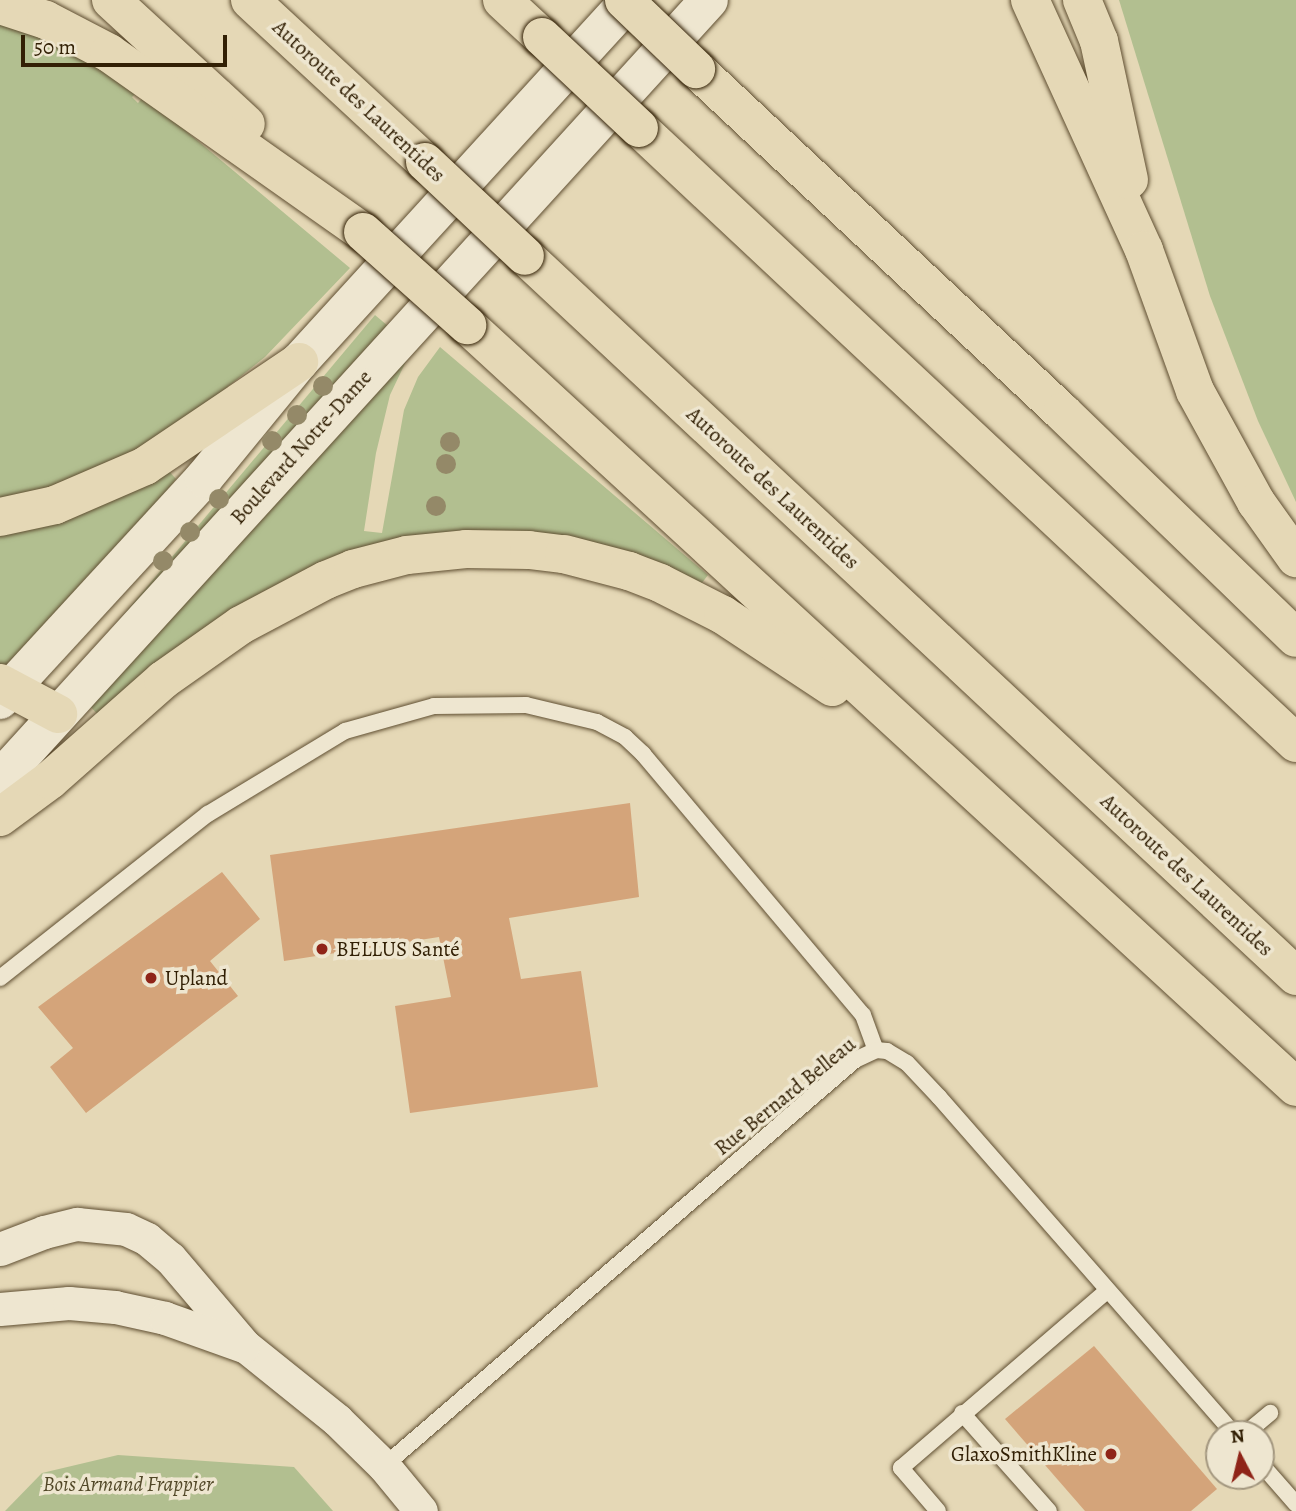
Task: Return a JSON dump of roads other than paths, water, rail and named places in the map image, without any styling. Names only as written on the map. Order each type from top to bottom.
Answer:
[{"type":"highway","points":[[111,0],[1296,1087]]},
{"type":"highway","name":"Autoroute des Laurentides","points":[[250,0],[1296,976]]},
{"type":"highway","points":[[502,0],[1296,743]]},
{"type":"highway","points":[[624,0],[1062,412],[1296,638]]},
{"type":"highway","points":[[1030,0],[1144,250],[1178,348],[1211,422],[1256,502],[1296,558]]},
{"type":"highway","points":[[1082,0],[1099,41],[1144,250]]},
{"type":"highway","points":[[0,5],[47,20],[109,53],[363,232]]},
{"type":"highway","points":[[0,517],[55,505],[145,466],[299,362]]},
{"type":"highway","points":[[0,817],[50,780],[163,680],[200,652],[269,608],[353,569],[407,555],[466,549],[509,548],[564,554],[598,562],[660,583],[735,622],[939,759]]},
{"type":"highway","points":[[3,691],[58,714]]},
{"type":"street","points":[[3,691],[195,489],[299,362],[630,0]]},
{"type":"street","name":"Boulevard Notre-Dame","points":[[0,779],[709,0]]},
{"type":"street","points":[[0,1249],[61,1227],[93,1224],[126,1229],[147,1240],[170,1258],[245,1346],[313,1398],[384,1466],[421,1511]]},
{"type":"street","points":[[0,1309],[69,1303],[104,1305],[165,1318],[245,1346]]},
{"type":"lane","points":[[0,978],[208,814],[345,731],[434,706],[526,705],[597,722],[625,737],[643,754],[863,1015],[876,1051]]},
{"type":"lane","name":"Rue Bernard Belleau","points":[[384,1466],[855,1060],[876,1051],[887,1051],[907,1063],[1222,1420]]},
{"type":"lane","points":[[938,1511],[901,1468],[1107,1291]]},
{"type":"lane","points":[[962,1413],[1049,1511]]},
{"type":"lane","points":[[1262,1420],[1270,1413]]},
{"type":"lane","points":[[1275,1480],[1296,1504]]},
{"type":"place","name":"BELLUS Santé","points":[[322,949]]},
{"type":"place","name":"Upland","points":[[151,978]]},
{"type":"place","name":"GlaxoSmithKline","points":[[1111,1454]]},
{"type":"park label","name":"Bois Armand Frappier","points":[[128,1484]]}]
